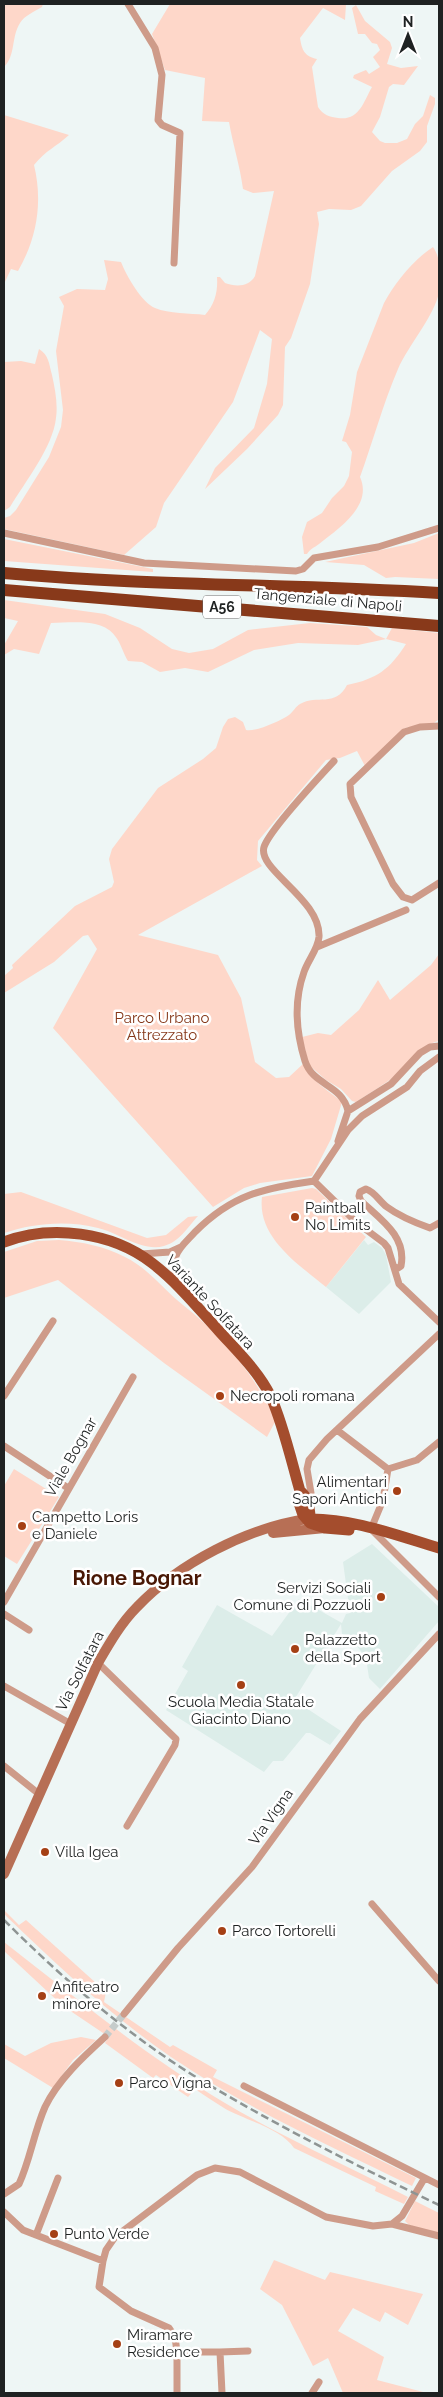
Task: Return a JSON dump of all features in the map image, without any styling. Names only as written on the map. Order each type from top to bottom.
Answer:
[{"type":"highway","name":"Tangenziale di Napoli","points":[[4,573],[76,580],[341,587],[439,593]]},
{"type":"highway","name":"Tangenziale di Napoli","points":[[4,590],[439,626]]},
{"type":"main road","name":"Variante Solfatara","points":[[4,1242],[36,1234],[74,1234],[97,1238],[138,1254],[159,1269],[175,1284],[250,1367],[270,1395],[303,1500]]},
{"type":"main road","points":[[303,1500],[310,1515],[307,1520],[316,1526],[325,1528]]},
{"type":"main road","points":[[303,1500],[339,1521]]},
{"type":"main road","points":[[285,1527],[303,1500]]},
{"type":"main road","name":"Via Solfatara","points":[[4,1874],[98,1663],[128,1617],[174,1574],[221,1548],[248,1537],[255,1537],[307,1520],[339,1521],[439,1548]]},
{"type":"main road","name":"Via Solfatara","points":[[285,1527],[362,1531],[371,1529]]},
{"type":"street","points":[[128,4],[155,48],[162,75],[158,120],[180,133],[174,263]]},
{"type":"street","points":[[4,533],[144,564],[296,571],[302,570],[314,558],[378,547],[439,528]]},
{"type":"street","points":[[439,726],[420,727],[404,732],[350,784],[349,789],[351,797],[393,884],[403,897],[412,900],[439,883]]},
{"type":"street","points":[[334,761],[264,846],[264,857],[270,867],[306,903],[314,916],[319,937],[298,991],[297,1007],[306,1064],[324,1084],[337,1090],[346,1102],[348,1111],[336,1149]]},
{"type":"street","points":[[316,948],[406,910]]},
{"type":"street","points":[[348,1111],[391,1084],[420,1053],[430,1047],[439,1046]]},
{"type":"street","points":[[159,1269],[206,1221],[228,1205],[246,1195],[268,1188],[314,1181],[348,1130],[362,1116],[407,1087],[420,1070],[429,1062],[439,1058]]},
{"type":"street","points":[[314,1181],[356,1222],[384,1243],[388,1248],[403,1290],[439,1322]]},
{"type":"street","points":[[395,1270],[401,1266],[401,1244],[394,1233],[361,1201],[360,1192],[366,1189],[371,1191],[387,1207],[419,1224],[430,1228],[439,1223]]},
{"type":"street","points":[[138,1254],[173,1254]]},
{"type":"street","points":[[173,1254],[175,1284]]},
{"type":"street","points":[[4,1396],[53,1321]]},
{"type":"street","points":[[303,1500],[312,1499],[307,1464],[337,1430],[439,1334]]},
{"type":"street","name":"Viale Bognar","points":[[4,1602],[133,1377]]},
{"type":"street","points":[[337,1430],[388,1470]]},
{"type":"street","points":[[388,1470],[417,1460],[439,1442]]},
{"type":"street","points":[[4,1446],[68,1488]]},
{"type":"street","points":[[388,1470],[383,1500],[371,1529],[439,1597]]},
{"type":"street","points":[[4,1614],[29,1630]]},
{"type":"street","name":"Via Vigna","points":[[124,2014],[178,1948],[252,1867],[360,1719],[439,1634]]},
{"type":"street","points":[[98,1663],[176,1739],[127,1826]]},
{"type":"street","points":[[4,1686],[71,1724]]},
{"type":"street","points":[[4,1766],[39,1794]]},
{"type":"street","points":[[372,1904],[439,1981]]},
{"type":"street","points":[[4,2194],[19,2184],[34,2138],[52,2095],[81,2059],[106,2037]]},
{"type":"street","points":[[244,2086],[424,2179],[439,2184]]},
{"type":"street","points":[[177,2393],[177,2352],[175,2337],[169,2328],[131,2311],[99,2287],[102,2261],[106,2250],[115,2237],[197,2175],[215,2168],[240,2172],[326,2217],[374,2226],[392,2224],[439,2236]]},
{"type":"street","points":[[36,2235],[58,2178]]},
{"type":"street","points":[[392,2224],[402,2216],[424,2179]]},
{"type":"street","points":[[4,2212],[23,2230],[102,2261]]},
{"type":"street","points":[[177,2352],[248,2351]]},
{"type":"street","points":[[220,2352],[222,2393]]},
{"type":"street","points":[[312,2393],[319,2382]]},
{"type":"shaded area","points":[[364,1240],[368,1245],[374,1242],[382,1248],[386,1255],[391,1282],[359,1314],[326,1287]]},
{"type":"shaded area","name":"Scuola Media Statale Giacinto Diano","points":[[372,1544],[439,1607],[439,1621],[380,1689],[369,1678],[366,1658],[351,1638],[342,1634],[341,1624],[294,1700],[341,1731],[330,1745],[310,1733],[306,1733],[283,1761],[273,1761],[264,1772],[166,1710],[188,1671],[182,1667],[217,1605],[272,1636],[299,1599],[342,1623],[346,1614],[350,1613],[343,1562]]},
{"type":"green space","points":[[4,4],[43,4],[42,7],[27,16],[20,23],[15,34],[10,57],[4,67]]},
{"type":"green space","points":[[170,4],[346,4],[345,20],[323,8],[300,38],[304,52],[317,59],[312,67],[318,107],[322,112],[335,118],[351,117],[356,114],[372,87],[353,78],[354,75],[366,70],[369,74],[380,67],[373,57],[380,50],[377,44],[372,43],[365,34],[358,34],[352,8],[356,5],[365,21],[390,42],[392,48],[387,64],[401,68],[418,66],[404,85],[393,84],[389,87],[380,117],[372,132],[380,141],[385,143],[397,143],[407,139],[415,124],[423,116],[430,95],[435,98],[435,104],[427,126],[427,142],[420,151],[392,171],[361,206],[351,210],[329,209],[317,212],[319,224],[310,284],[291,338],[285,347],[283,405],[278,415],[247,449],[205,489],[215,468],[254,428],[267,384],[272,339],[260,330],[233,402],[164,503],[156,527],[124,555],[4,529],[4,518],[10,516],[16,510],[49,457],[61,427],[63,410],[56,351],[64,306],[59,297],[77,289],[105,290],[108,279],[104,260],[121,262],[135,288],[150,305],[167,311],[205,315],[215,297],[217,277],[220,277],[225,283],[238,285],[246,284],[255,276],[274,191],[253,193],[243,189],[229,122],[202,121],[205,78],[165,70],[152,34]]},
{"type":"green space","points":[[4,115],[69,135],[34,165],[37,179],[38,206],[34,233],[18,271],[11,269],[4,284]]},
{"type":"green space","points":[[433,247],[438,257],[441,275],[436,301],[427,320],[402,360],[393,382],[360,477],[363,488],[358,507],[327,538],[307,554],[304,554],[302,537],[307,522],[322,513],[332,498],[344,486],[349,476],[352,452],[346,442],[342,441],[350,415],[357,372],[384,303],[405,272]]},
{"type":"green space","points":[[39,349],[48,360],[56,396],[57,407],[54,429],[38,464],[10,507],[4,511],[4,362],[21,361],[35,364]]},
{"type":"green space","points":[[439,533],[439,579],[386,578],[364,565],[325,562],[414,543]]},
{"type":"green space","points":[[4,539],[153,569],[153,572],[4,561]]},
{"type":"green space","points":[[4,600],[105,614],[140,628],[172,649],[189,653],[213,649],[248,630],[310,623],[367,627],[376,635],[386,639],[358,645],[298,643],[254,650],[208,672],[185,668],[160,672],[142,662],[128,661],[117,639],[109,630],[94,624],[77,622],[51,623],[39,654],[14,649],[4,655],[4,645],[18,621],[4,618]]},
{"type":"green space","name":"Parco Urbano Attrezzato","points":[[392,628],[439,633],[439,719],[434,723],[405,728],[365,766],[357,751],[340,758],[326,760],[258,841],[257,860],[262,866],[138,935],[218,955],[241,998],[255,1062],[276,1078],[289,1077],[303,1064],[315,1080],[342,1102],[331,1139],[312,1176],[260,1183],[244,1188],[213,1207],[53,1028],[97,949],[88,935],[83,936],[54,962],[4,993],[4,976],[13,968],[12,965],[75,906],[112,887],[114,882],[109,859],[112,849],[158,788],[203,759],[216,748],[223,727],[228,719],[235,717],[243,722],[246,730],[256,729],[268,726],[285,717],[306,701],[337,696],[347,685],[367,680],[382,672],[406,644],[386,639]]},
{"type":"green space","points":[[439,954],[439,1041],[424,1047],[396,1075],[356,1102],[352,1101],[341,1089],[326,1080],[309,1065],[302,1037],[318,1033],[331,1035],[359,1010],[378,980],[390,1000],[431,965]]},
{"type":"green space","points":[[312,1188],[316,1189],[366,1237],[326,1287],[303,1269],[282,1248],[266,1225],[262,1211],[262,1197]]},
{"type":"green space","points":[[21,1192],[147,1238],[166,1235],[188,1217],[198,1216],[183,1234],[174,1241],[164,1246],[156,1247],[139,1244],[106,1230],[74,1224],[39,1225],[4,1233],[4,1194]]},
{"type":"green space","points":[[59,1240],[101,1247],[134,1262],[149,1273],[211,1330],[248,1372],[268,1403],[276,1420],[267,1437],[164,1363],[58,1280],[4,1298],[4,1252],[37,1241]]},
{"type":"green space","name":"Campetto Loris e Daniele","points":[[14,1469],[59,1497],[17,1564],[4,1556],[4,1486]]},
{"type":"green space","points":[[4,1910],[19,1925],[26,1920],[106,1992],[104,2002],[170,2047],[173,2045],[217,2070],[213,2077],[416,2178],[412,2186],[259,2110],[171,2057],[148,2041],[85,1989],[4,1914]]},
{"type":"green space","points":[[4,1942],[112,2026],[196,2085],[270,2128],[408,2197],[404,2204],[375,2191],[376,2187],[294,2148],[280,2135],[224,2108],[195,2089],[188,2097],[156,2075],[153,2078],[105,2043],[109,2037],[63,2006],[4,1951]]},
{"type":"green space","points":[[81,2037],[96,2040],[73,2060],[53,2088],[4,2058],[4,2044],[25,2056],[51,2043]]},
{"type":"green space","points":[[415,2201],[439,2213],[439,2234],[409,2225],[405,2221]]},
{"type":"green space","points":[[274,2260],[325,2280],[330,2272],[423,2294],[408,2325],[385,2312],[380,2322],[353,2308],[338,2331],[384,2357],[377,2380],[427,2393],[343,2393],[328,2358],[313,2366],[282,2305],[260,2289]]},
{"type":"tunnel","points":[[105,2037],[124,2014]]},
{"type":"railway","points":[[4,1920],[93,2002],[141,2040],[191,2074],[252,2110],[314,2143],[439,2205]]},
{"type":"place","name":"Paintball No Limits","points":[[295,1217]]},
{"type":"place","name":"Necropoli romana","points":[[220,1396]]},
{"type":"place","name":"Alimentari Sapori Antichi","points":[[397,1491]]},
{"type":"place","name":"Campetto Loris e Daniele","points":[[22,1526]]},
{"type":"place","name":"Servizi Sociali Comune di Pozzuoli","points":[[381,1597]]},
{"type":"place","name":"Palazzetto della Sport","points":[[295,1649]]},
{"type":"place","name":"Scuola Media Statale Giacinto Diano","points":[[241,1685]]},
{"type":"place","name":"Villa Igea","points":[[45,1852]]},
{"type":"place","name":"Parco Tortorelli","points":[[222,1931]]},
{"type":"place","name":"Anfiteatro minore","points":[[42,1996]]},
{"type":"place","name":"Parco Vigna","points":[[119,2083]]},
{"type":"place","name":"Punto Verde","points":[[54,2234]]},
{"type":"place","name":"Miramare Residence","points":[[117,2344]]},
{"type":"district","name":"Rione Bognar","points":[[137,1578]]}]
